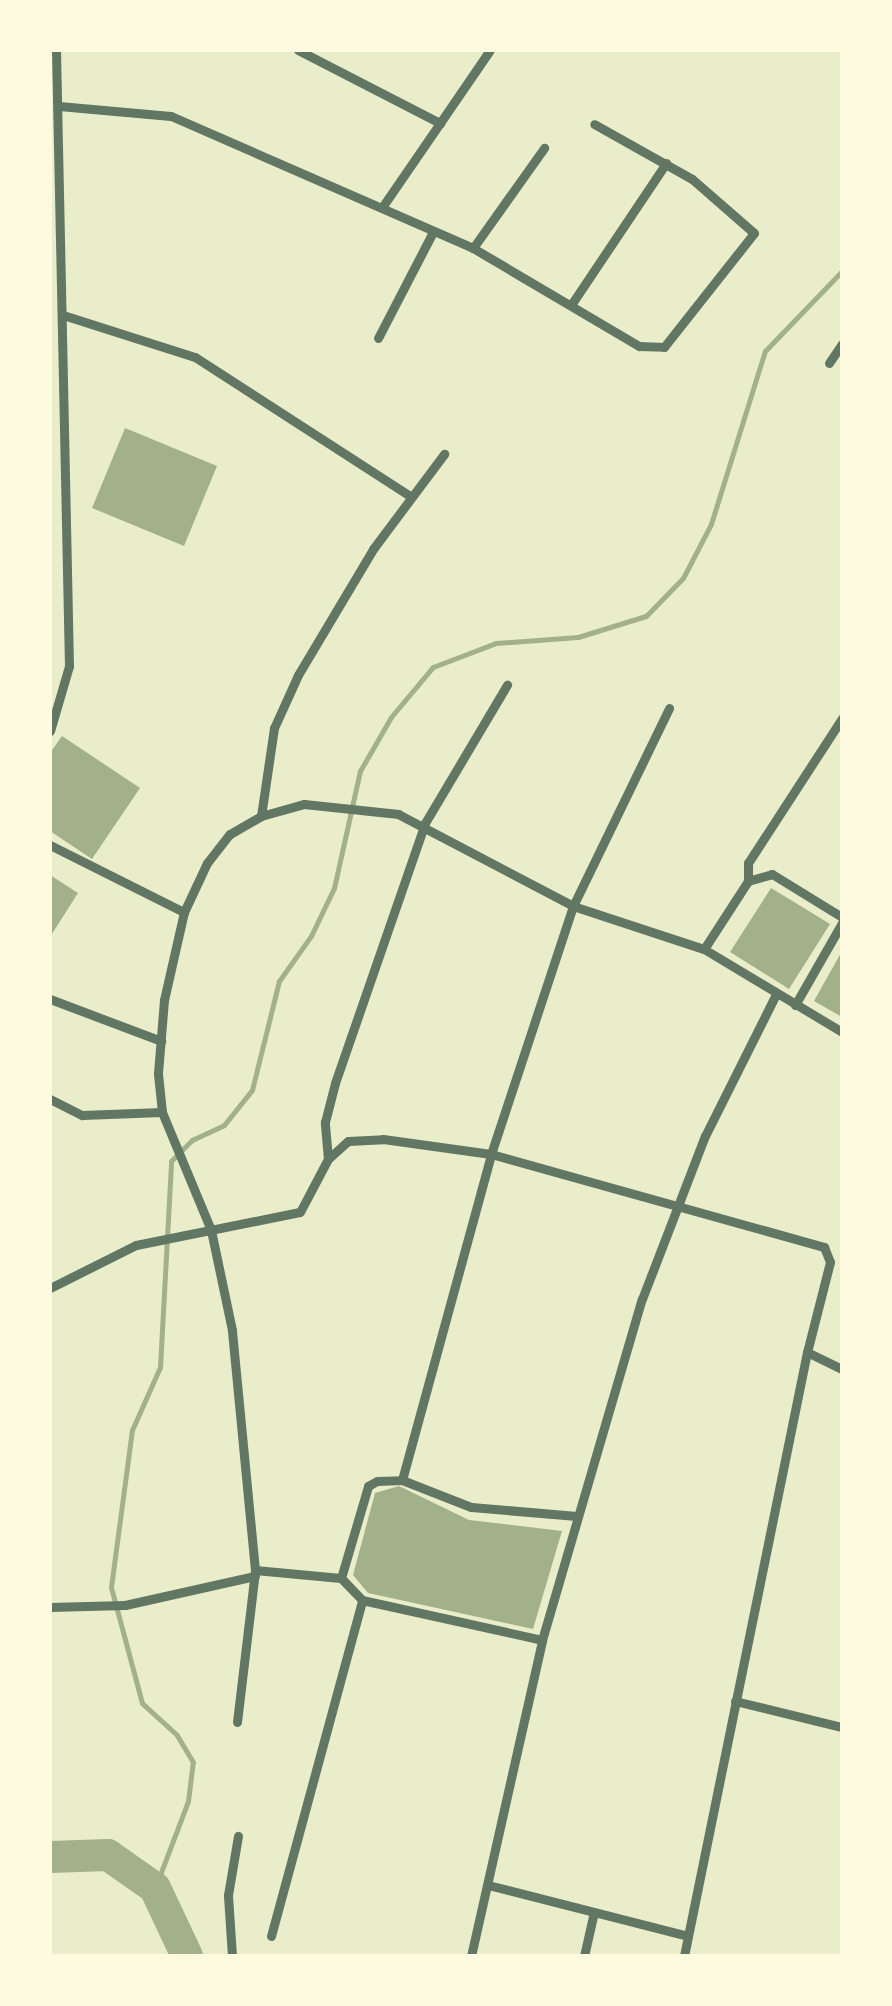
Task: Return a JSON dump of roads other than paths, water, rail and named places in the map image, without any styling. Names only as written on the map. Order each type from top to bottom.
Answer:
[{"type":"street","points":[[50,731],[69,666],[56,50]]},
{"type":"street","points":[[298,50],[440,124]]},
{"type":"street","points":[[383,206],[490,50]]},
{"type":"street","points":[[58,106],[171,116],[474,248],[639,346],[664,347],[753,239],[744,219],[666,163],[594,124]]},
{"type":"street","points":[[474,248],[544,148]]},
{"type":"street","points":[[571,305],[666,163]]},
{"type":"street","points":[[378,338],[433,232]]},
{"type":"street","points":[[50,282],[62,281]]},
{"type":"street","points":[[62,315],[195,357],[412,497]]},
{"type":"street","points":[[828,363],[842,344]]},
{"type":"street","points":[[260,816],[274,728],[298,674],[444,454]]},
{"type":"street","points":[[328,1159],[325,1122],[335,1083],[425,824],[508,684]]},
{"type":"street","points":[[402,1480],[491,1154],[573,906],[669,708]]},
{"type":"street","points":[[704,949],[748,880],[748,863],[842,718]]},
{"type":"street","points":[[237,1722],[255,1573],[232,1330],[211,1230],[162,1112],[161,1041],[184,912],[207,863],[230,834],[260,816],[304,804],[358,805],[425,824],[573,906],[704,949],[842,1032]]},
{"type":"street","points":[[50,844],[184,912]]},
{"type":"street","points":[[748,880],[772,874],[842,920],[795,1005]]},
{"type":"street","points":[[471,1956],[542,1640],[577,1516],[676,1204],[776,994]]},
{"type":"street","points":[[50,999],[161,1041]]},
{"type":"street","points":[[50,1099],[82,1114],[162,1112]]},
{"type":"street","points":[[50,1288],[136,1245],[300,1212],[328,1159],[348,1142],[383,1139],[491,1154],[824,1247],[830,1262],[808,1352],[684,1956]]},
{"type":"street","points":[[808,1352],[842,1369]]},
{"type":"street","points":[[341,1578],[368,1486],[402,1480],[471,1507],[577,1516]]},
{"type":"street","points":[[50,1607],[103,1608],[255,1573],[341,1578],[362,1600],[542,1640]]},
{"type":"street","points":[[271,1936],[362,1600]]},
{"type":"street","points":[[735,1702],[842,1727]]},
{"type":"street","points":[[232,1956],[228,1895],[238,1836]]},
{"type":"street","points":[[488,1884],[688,1936]]},
{"type":"street","points":[[584,1956],[594,1912]]},
{"type":"waterway","points":[[155,1888],[188,1801],[193,1762],[177,1735],[142,1703],[111,1587],[132,1430],[160,1367],[171,1161],[192,1140],[224,1125],[252,1090],[279,981],[311,936],[334,888],[360,771],[391,717],[433,667],[496,643],[578,637],[646,616],[683,578],[711,524],[765,351],[842,271]]},
{"type":"waterway","points":[[50,1857],[108,1855],[155,1888],[187,1956]]}]
